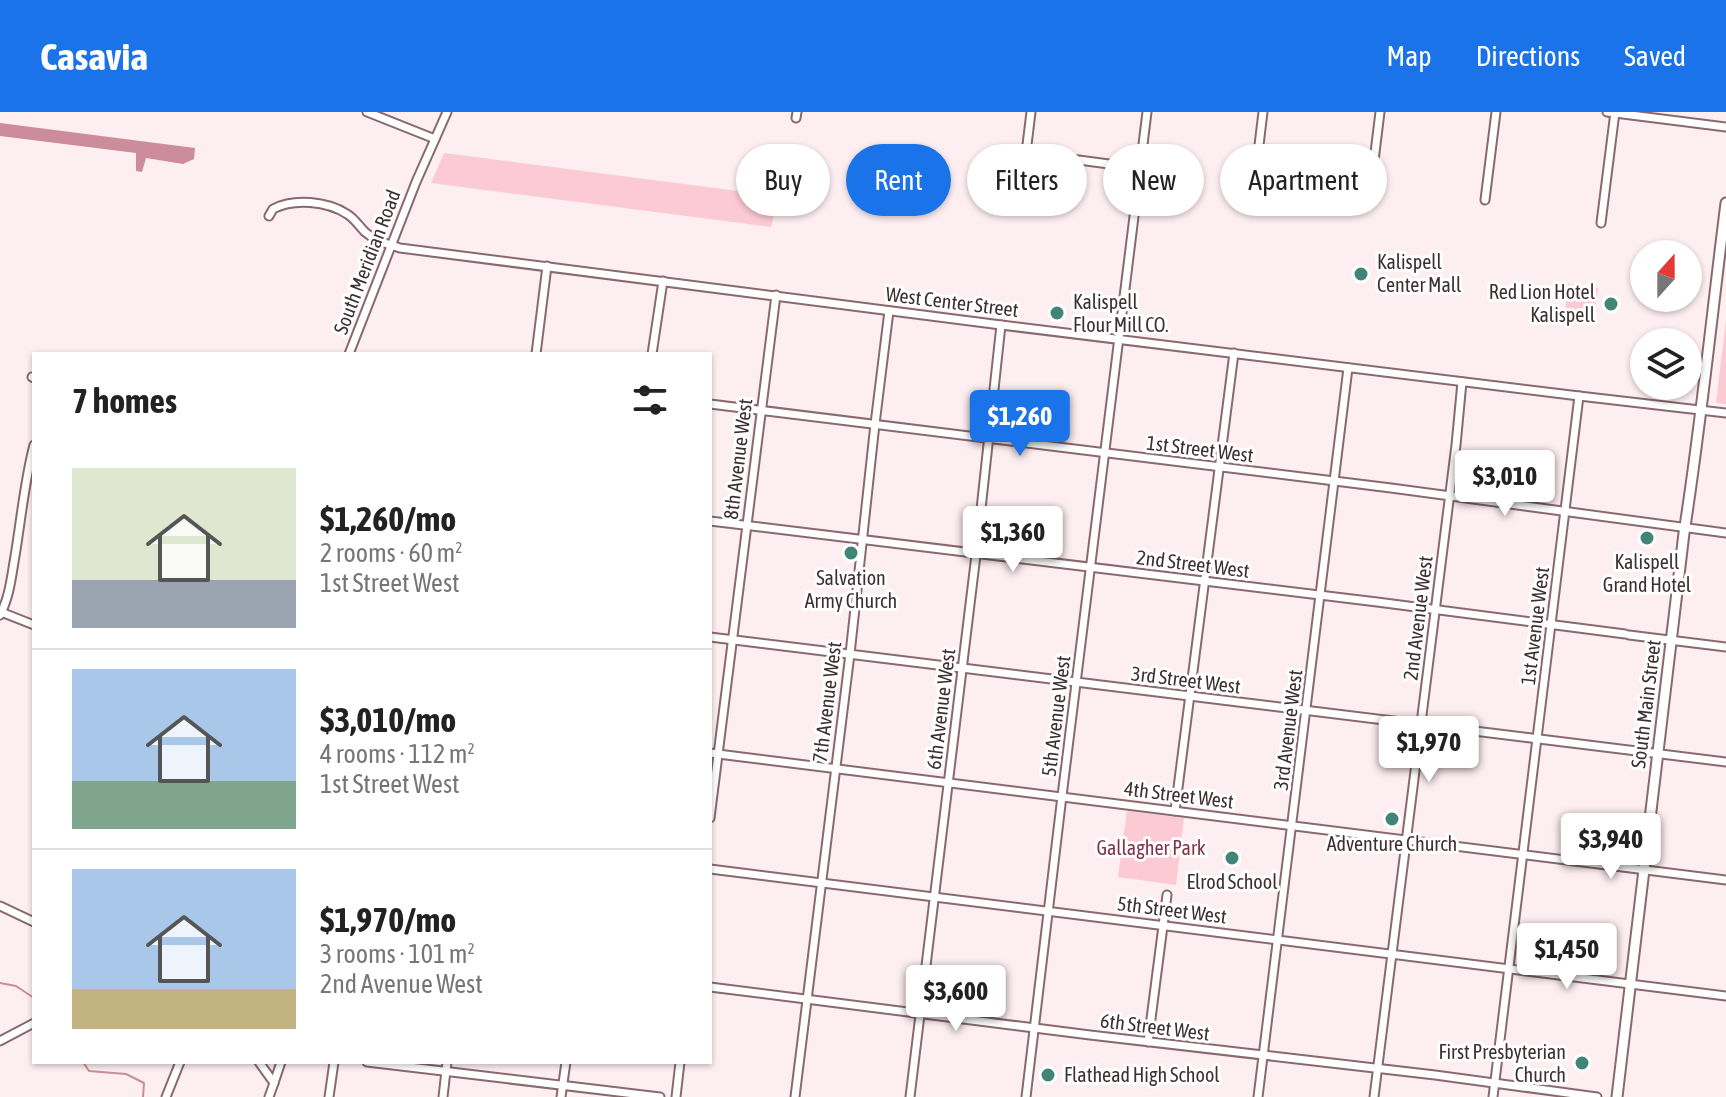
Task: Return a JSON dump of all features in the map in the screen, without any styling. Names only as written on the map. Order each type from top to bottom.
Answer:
[{"type":"main road","name":"South Main Street","points":[[1617,1097],[1685,528],[1723,256],[1726,203]]},
{"type":"street","points":[[367,112],[435,139]]},
{"type":"street","name":"South Meridian Road","points":[[350,352],[416,182],[447,112]]},
{"type":"street","points":[[1031,112],[1026,153],[1103,163]]},
{"type":"street","name":"5th Avenue West","points":[[1142,144],[1147,112]]},
{"type":"street","points":[[1259,144],[1263,112]]},
{"type":"street","points":[[1376,144],[1380,112]]},
{"type":"street","points":[[1485,200],[1496,112]]},
{"type":"street","points":[[1601,223],[1612,112],[1726,127]]},
{"type":"street","points":[[269,216],[273,209],[285,203],[329,206],[350,216],[366,233],[391,245]]},
{"type":"street","name":"5th Avenue West","points":[[1026,1097],[1133,216]]},
{"type":"street","name":"West Center Street","points":[[391,245],[889,311],[1726,413]]},
{"type":"street","points":[[536,352],[547,266]]},
{"type":"street","points":[[652,352],[663,281]]},
{"type":"street","name":"8th Avenue West","points":[[712,786],[776,295]]},
{"type":"street","name":"7th Avenue West","points":[[795,1097],[889,311]]},
{"type":"street","name":"6th Avenue West","points":[[910,1097],[1001,325]]},
{"type":"street","points":[[1175,811],[1234,353]]},
{"type":"street","name":"3rd Avenue West","points":[[1258,1097],[1348,368]]},
{"type":"street","name":"2nd Avenue West","points":[[1374,1097],[1462,382]]},
{"type":"street","name":"1st Avenue West","points":[[1493,1097],[1579,396]]},
{"type":"street","name":"1st Street West","points":[[712,404],[1449,495],[1726,533]]},
{"type":"street","points":[[32,452],[26,473],[21,524],[7,603],[1,614],[32,624]]},
{"type":"street","points":[[23,501],[32,505]]},
{"type":"street","name":"2nd Street West","points":[[712,521],[1726,647]]},
{"type":"street","name":"3rd Street West","points":[[712,637],[1726,762]]},
{"type":"street","name":"4th Street West","points":[[714,753],[1726,880]]},
{"type":"street","name":"5th Street West","points":[[712,869],[1726,996]]},
{"type":"street","points":[[1148,1042],[1167,895]]},
{"type":"street","points":[[0,906],[32,921]]},
{"type":"street","name":"6th Street West","points":[[712,987],[1597,1097]]},
{"type":"street","points":[[0,1041],[32,1024]]},
{"type":"street","points":[[166,1097],[179,1064]]},
{"type":"street","points":[[260,1064],[274,1083]]},
{"type":"street","points":[[269,1097],[280,1064]]},
{"type":"street","points":[[329,1097],[334,1064]]},
{"type":"street","points":[[406,1064],[446,1066],[660,1097]]},
{"type":"street","points":[[561,1097],[566,1064]]},
{"type":"street","points":[[676,1097],[680,1064]]},
{"type":"street","points":[[443,1097],[446,1066]]},
{"type":"green space","points":[[444,153],[736,191],[736,216],[774,216],[771,227],[431,183]]},
{"type":"green space","points":[[1568,284],[1598,288],[1594,317],[1565,314]]},
{"type":"green space","points":[[1726,320],[1726,404],[1716,403]]},
{"type":"green space","name":"Gallagher Park","points":[[1127,811],[1184,818],[1176,885],[1118,877]]},
{"type":"shaded area","points":[[0,123],[195,148],[194,159],[183,164],[146,158],[142,172],[136,171],[136,153],[0,136]]},
{"type":"waterway","points":[[0,983],[16,986],[32,997]]},
{"type":"waterway","points":[[84,1064],[89,1071],[126,1074],[144,1083],[143,1097]]},
{"type":"place","name":"Kalispell Center Mall","points":[[1361,274]]},
{"type":"place","name":"Red Lion Hotel Kalispell","points":[[1611,304]]},
{"type":"place","name":"Kalispell Flour Mill CO.","points":[[1057,313]]},
{"type":"place","name":"Kalispell Grand Hotel","points":[[1647,538]]},
{"type":"place","name":"Salvation Army Church","points":[[851,553]]},
{"type":"place","name":"Adventure Church","points":[[1392,819]]},
{"type":"place","name":"Elrod School","points":[[1232,858]]},
{"type":"place","name":"First Presbyterian Church","points":[[1582,1063]]},
{"type":"place","name":"Flathead High School","points":[[1048,1075]]}]
